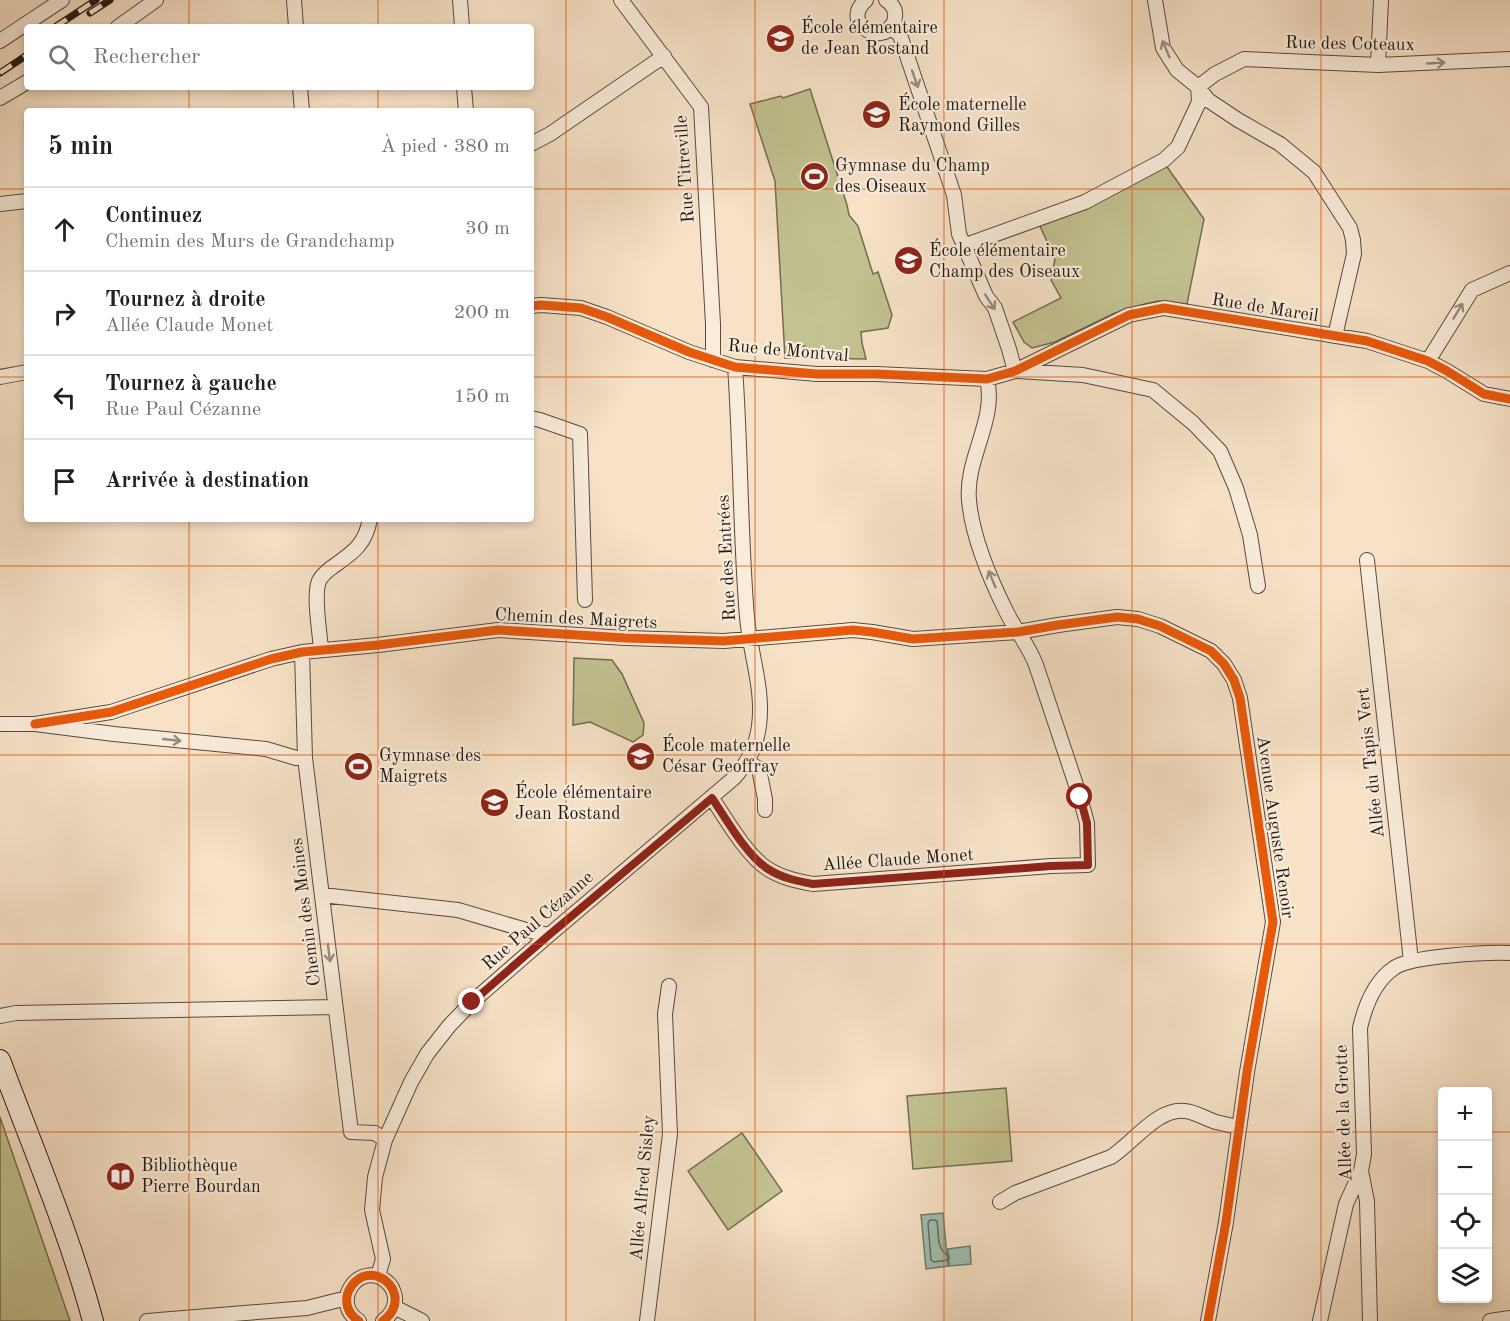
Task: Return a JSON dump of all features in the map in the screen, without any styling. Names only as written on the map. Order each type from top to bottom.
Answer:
[{"type":"main road","points":[[0,1060],[61,1222],[85,1290],[93,1321]]},
{"type":"street","points":[[26,24],[62,0]]},
{"type":"street","points":[[122,24],[156,0]]},
{"type":"street","points":[[294,0],[296,24]]},
{"type":"street","points":[[460,0],[462,24]]},
{"type":"street","name":"Rue Titreville","points":[[621,0],[701,107],[713,360]]},
{"type":"street","points":[[1155,0],[1163,48],[1177,70],[1198,87],[1208,100],[1280,144],[1314,172],[1350,228],[1354,254],[1335,336]]},
{"type":"street","points":[[1378,65],[1381,0]]},
{"type":"street","points":[[860,2],[858,15],[860,25],[874,34],[890,27],[895,18],[895,2]]},
{"type":"street","points":[[0,41],[24,25]]},
{"type":"street","points":[[890,27],[900,35],[954,195],[959,234],[963,246],[986,296],[995,308],[1015,371],[1083,375],[1153,390],[1193,423],[1220,451],[1236,488],[1250,535],[1258,586]]},
{"type":"street","points":[[534,142],[664,56]]},
{"type":"street","name":"Rue des Coteaux","points":[[1198,87],[1215,74],[1244,58],[1378,65],[1510,59]]},
{"type":"street","points":[[0,98],[24,84]]},
{"type":"street","points":[[963,246],[1085,202],[1164,160],[1178,147],[1198,102],[1198,87]]},
{"type":"street","points":[[300,90],[302,108]]},
{"type":"street","points":[[464,90],[466,108]]},
{"type":"street","points":[[0,204],[24,201]]},
{"type":"street","points":[[1428,361],[1472,290],[1510,273]]},
{"type":"street","name":"Rue de Montval","points":[[534,306],[581,308],[607,316],[735,367],[817,374],[987,379],[1015,371]]},
{"type":"street","name":"Rue de Mareil","points":[[1015,371],[1129,315],[1164,308],[1367,341],[1428,361],[1484,394],[1510,399]]},
{"type":"street","name":"Rue des Entrées","points":[[735,367],[747,619],[759,700],[759,725],[755,745],[748,762]]},
{"type":"street","points":[[0,377],[24,373]]},
{"type":"street","points":[[987,379],[989,388],[986,418],[969,477],[969,500],[982,555],[1007,615],[1018,632]]},
{"type":"street","points":[[534,419],[580,434],[585,600]]},
{"type":"street","points":[[321,650],[316,593],[318,583],[323,574],[363,542],[369,522]]},
{"type":"street","name":"Allée du Tapis Vert","points":[[1367,560],[1411,961]]},
{"type":"street","name":"Avenue Auguste Renoir","points":[[1018,632],[1117,617],[1138,619],[1160,626],[1211,651],[1224,664],[1234,680],[1240,698],[1273,922],[1247,1072],[1226,1222],[1208,1321]]},
{"type":"street","name":"Chemin des Maigrets","points":[[35,724],[111,712],[271,658],[302,652],[498,630],[625,638],[724,641],[853,630],[913,639],[1018,632]]},
{"type":"street","name":"Allée Claude Monet","points":[[712,798],[747,850],[766,869],[789,879],[813,884],[1088,865],[1087,823],[1080,797],[1036,665],[1030,650],[1018,632]]},
{"type":"street","name":"Chemin des Moines","points":[[302,652],[305,758],[351,1132],[375,1133],[385,1140]]},
{"type":"street","points":[[0,724],[35,724],[266,749],[296,758],[305,758]]},
{"type":"street","points":[[748,762],[759,769],[765,810]]},
{"type":"street","name":"Rue Paul Cézanne","points":[[378,1276],[383,1259],[372,1210],[375,1177],[385,1140],[411,1082],[428,1054],[449,1026],[472,1002],[712,798],[748,762]]},
{"type":"street","points":[[322,895],[458,910],[549,935]]},
{"type":"street","points":[[1411,961],[1472,954],[1510,953]]},
{"type":"street","name":"Allée de la Grotte","points":[[1370,1321],[1367,1202],[1361,1171],[1364,1154],[1360,1028],[1371,996],[1382,980],[1395,967],[1411,961]]},
{"type":"street","name":"Allée Alfred Sisley","points":[[647,1321],[670,1134],[665,1014],[669,986]]},
{"type":"street","points":[[0,1016],[16,1013],[335,1007]]},
{"type":"street","points":[[1000,1202],[1015,1193],[1111,1157],[1155,1120],[1168,1113],[1178,1110],[1188,1111],[1216,1122],[1239,1127]]},
{"type":"street","points":[[1320,1321],[1346,1204],[1361,1171]]},
{"type":"street","points":[[359,1321],[350,1312],[346,1298],[352,1285],[363,1276],[378,1276],[393,1288],[394,1307],[392,1313],[383,1321]]},
{"type":"street","points":[[147,1321],[307,1308],[346,1298]]},
{"type":"street","points":[[394,1307],[422,1321]]},
{"type":"street","points":[[1490,1321],[1510,1318]]},
{"type":"shaded area","points":[[810,89],[849,215],[858,226],[873,274],[878,272],[892,315],[888,328],[861,332],[866,359],[808,358],[805,346],[798,347],[799,358],[785,358],[775,181],[750,104],[781,96],[783,98]]},
{"type":"shaded area","points":[[1165,164],[1204,219],[1187,304],[1158,301],[1145,304],[1115,313],[1055,342],[1032,348],[1024,342],[1013,322],[1061,298],[1051,280],[1055,259],[1039,224]]},
{"type":"shaded area","points":[[574,658],[612,660],[622,674],[644,723],[643,735],[633,742],[590,722],[573,725]]},
{"type":"shaded area","points":[[1006,1088],[1012,1161],[913,1169],[907,1096]]},
{"type":"shaded area","points":[[0,1117],[70,1321],[0,1321]]},
{"type":"shaded area","points":[[742,1133],[782,1191],[728,1230],[688,1171]]},
{"type":"water","points":[[943,1213],[948,1266],[926,1269],[921,1215]]},
{"type":"water","points":[[970,1246],[971,1264],[949,1266],[948,1249]]},
{"type":"railway","points":[[60,24],[96,0]]},
{"type":"railway","points":[[90,13],[110,0]]},
{"type":"railway","points":[[0,73],[24,57]]},
{"type":"cycle path","points":[[534,306],[581,308],[689,352],[735,367],[817,374],[987,379],[1015,371],[1129,315],[1164,308],[1367,341],[1428,361],[1484,394],[1510,399]]},
{"type":"cycle path","points":[[35,724],[111,712],[271,659],[302,652],[498,630],[625,638],[724,641],[853,630],[913,639],[1018,632],[1117,617],[1138,619],[1160,626],[1211,651],[1224,664],[1234,680],[1240,698],[1273,922],[1247,1072],[1226,1222],[1208,1321]]},
{"type":"cycle path","points":[[359,1321],[350,1313],[347,1304],[348,1294],[358,1279],[367,1276],[376,1276],[386,1281],[394,1293],[394,1307],[383,1321]]},
{"type":"place","name":"École élémentaire de Jean Rostand","points":[[780,38]]},
{"type":"place","name":"École maternelle Raymond Gilles","points":[[877,115]]},
{"type":"place","name":"Gymnase du Champ des Oiseaux","points":[[814,176]]},
{"type":"place","name":"École élémentaire Champ des Oiseaux","points":[[908,261]]},
{"type":"place","name":"École maternelle César Geoffray","points":[[641,756]]},
{"type":"place","name":"Gymnase des Maigrets","points":[[358,766]]},
{"type":"place","name":"École élémentaire Jean Rostand","points":[[494,803]]},
{"type":"place","name":"Bibliothèque Pierre Bourdan","points":[[120,1176]]},
{"type":"route","points":[[472,1002],[712,798],[747,850],[766,869],[789,879],[813,884],[1088,865],[1087,823],[1080,797]]}]
